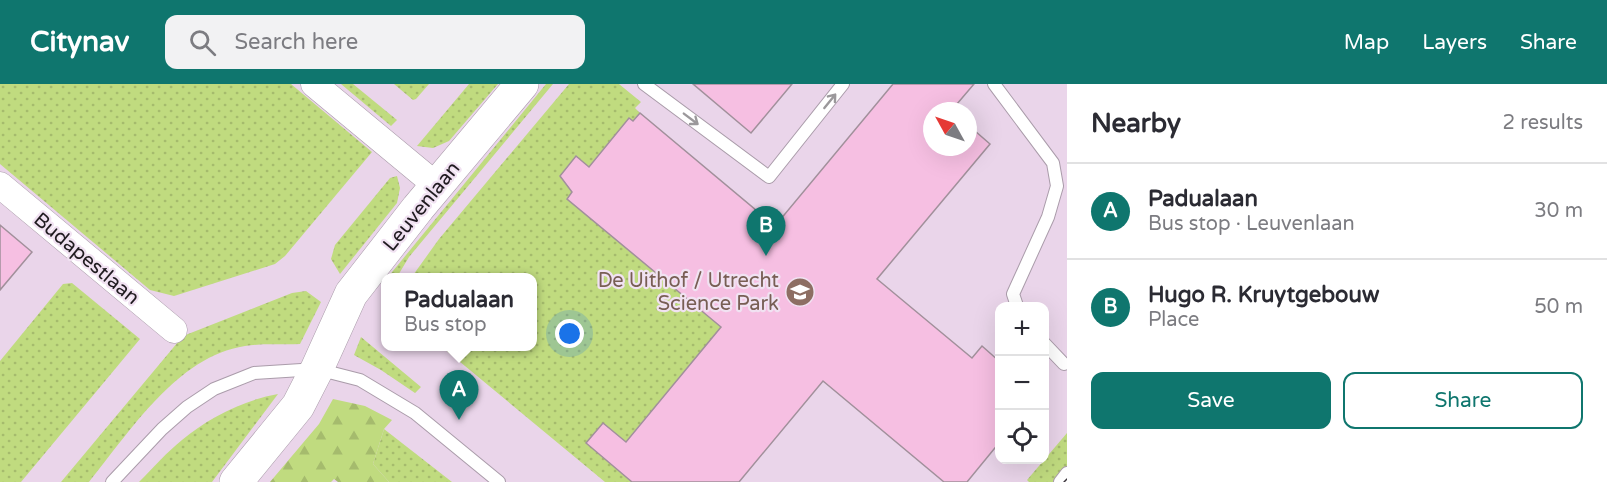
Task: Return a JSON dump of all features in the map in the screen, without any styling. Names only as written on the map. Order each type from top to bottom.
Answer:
[{"type":"main road","name":"Leuvenlaan","points":[[236,482],[298,406],[351,294],[522,84]]},
{"type":"street","points":[[314,84],[437,186]]},
{"type":"street","name":"Budapestlaan","points":[[0,185],[174,330]]},
{"type":"lane","points":[[649,85],[769,177],[843,84]]},
{"type":"lane","points":[[994,84],[1053,163],[1057,186],[1048,217],[1012,294],[1015,302]]},
{"type":"lane","points":[[1049,348],[1064,364]]},
{"type":"lane","points":[[112,482],[162,429],[187,407],[214,389],[254,373],[317,369],[360,380],[416,412],[499,482]]},
{"type":"lane","points":[[1060,482],[1067,473]]},
{"type":"shaded area","name":"De Uithof / Utrecht Science Park","points":[[0,84],[1067,84],[1067,482],[0,482]]},
{"type":"green space","points":[[0,84],[291,84],[372,152],[285,256],[275,264],[174,296],[150,290],[0,164]]},
{"type":"green space","points":[[341,84],[353,84],[397,120],[391,126]]},
{"type":"green space","points":[[394,84],[429,84],[413,100]]},
{"type":"green space","points":[[469,84],[498,84],[449,141],[433,148],[417,146]]},
{"type":"green space","points":[[546,84],[553,84],[409,257],[399,273],[391,273]]},
{"type":"green space","points":[[569,84],[619,84],[641,102],[635,108],[640,113],[633,121],[629,119],[605,147],[567,199],[707,315],[725,323],[609,462],[632,482],[605,482],[447,351],[537,351],[537,273],[415,273],[439,239]]},
{"type":"green space","points":[[397,176],[400,188],[397,203],[340,274],[331,259],[335,245],[390,178]]},
{"type":"green space","points":[[72,283],[140,339],[21,482],[0,482],[0,361],[63,284]]},
{"type":"green space","points":[[306,291],[321,302],[300,344],[245,346],[220,353],[198,365],[156,399],[89,482],[61,482],[183,336],[292,293]]},
{"type":"green space","points":[[361,337],[421,387],[415,393],[354,355]]},
{"type":"green space","points":[[278,394],[212,482],[139,482],[176,445],[203,424],[240,405]]},
{"type":"green space","points":[[333,399],[365,406],[392,420],[384,429],[373,464],[389,482],[338,482],[334,479],[331,482],[270,482],[319,424]]},
{"type":"green space","points":[[384,429],[452,482],[389,482],[373,464]]},
{"type":"green space","points":[[1067,433],[1067,466],[1054,482],[1029,482],[1027,480],[1041,464],[1049,464],[1049,454]]},
{"type":"building","points":[[693,84],[792,84],[751,133]]},
{"type":"building","points":[[893,84],[974,84],[959,102],[923,102],[923,156],[977,156],[977,133],[990,144],[877,279],[972,358],[982,346],[995,357],[995,448],[967,482],[944,482],[823,381],[739,482],[632,482],[586,443],[603,423],[626,442],[721,327],[567,199],[572,192],[560,176],[576,156],[589,167],[629,118],[633,121],[640,113],[775,226]]},
{"type":"building","points":[[0,225],[32,252],[0,290]]},
{"type":"tram line","points":[[1064,482],[1067,479]]},
{"type":"place","name":"Hugo R. Kruytgebouw","points":[[766,256]]},
{"type":"place","name":"De Uithof / Utrecht Science Park","points":[[800,292]]},
{"type":"place","name":"Padualaan","points":[[459,420]]}]
